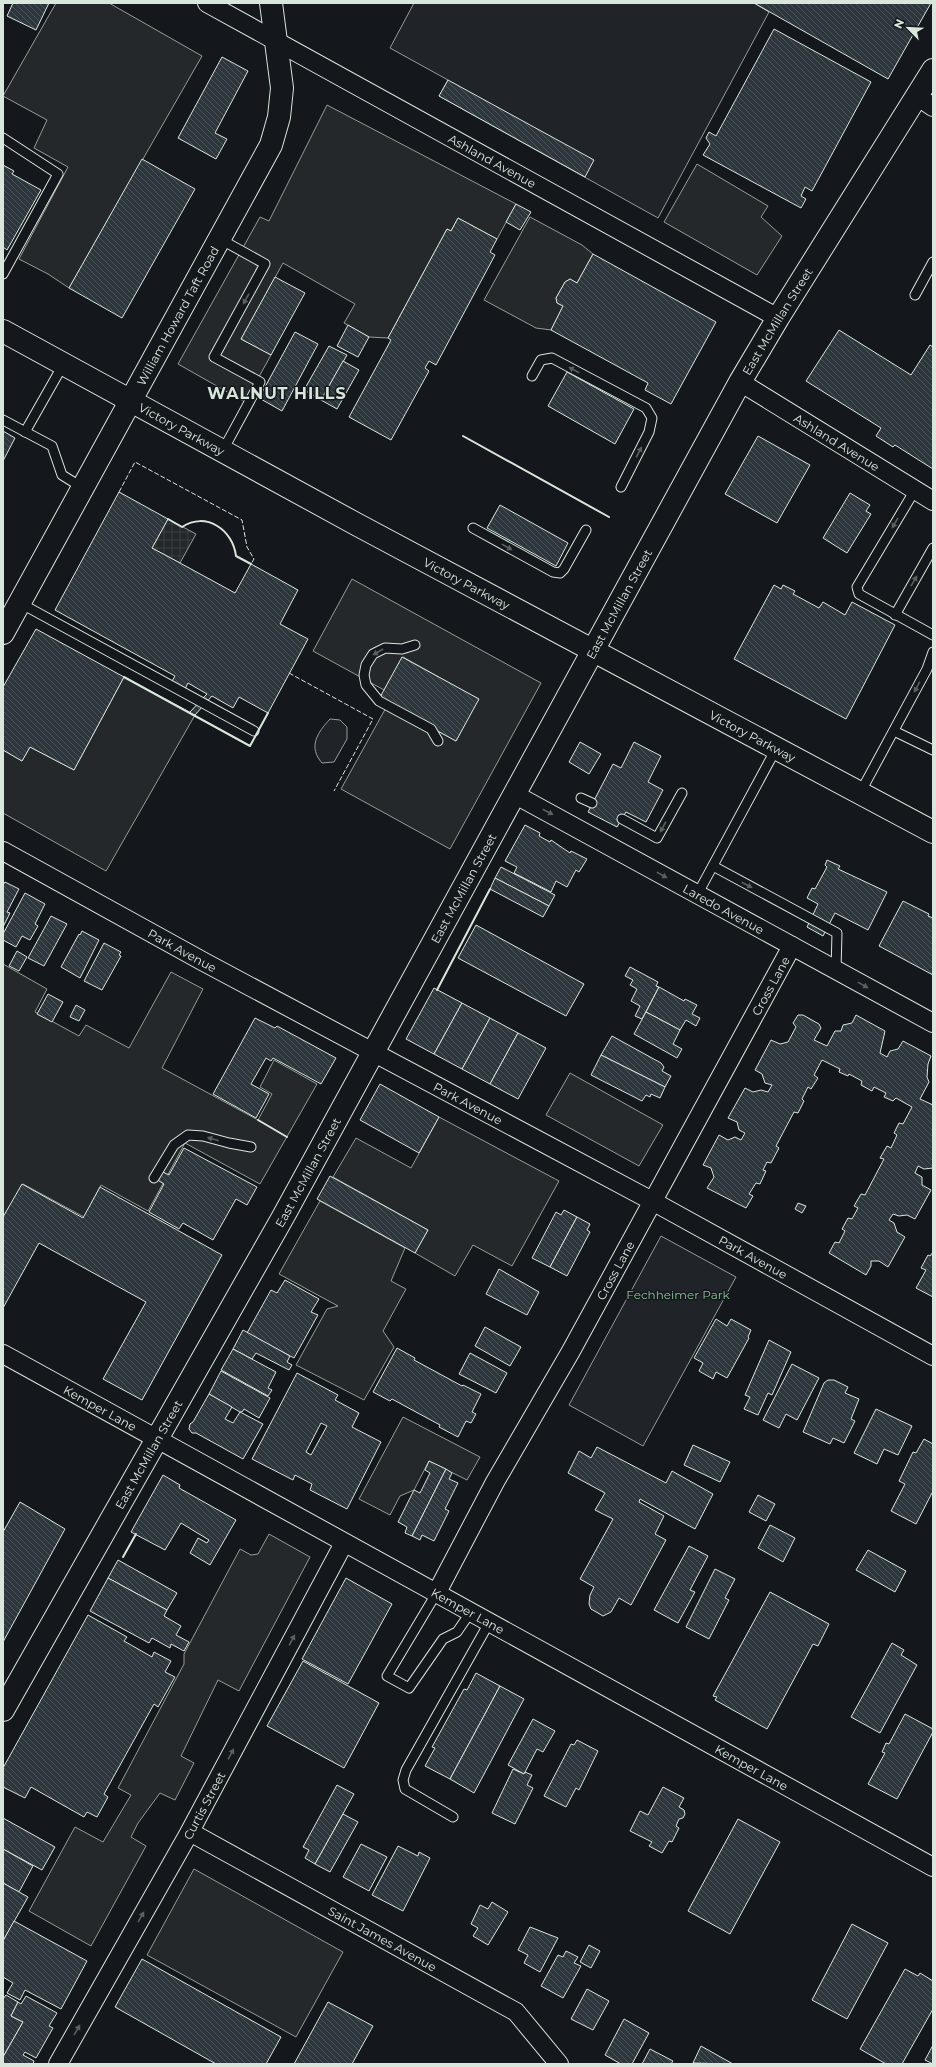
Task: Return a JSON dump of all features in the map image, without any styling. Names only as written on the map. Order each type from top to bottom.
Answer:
[{"type":"main road","name":"William Howard Taft Road","points":[[3,633],[271,145],[279,117],[282,88],[271,3]]},
{"type":"main road","name":"East McMillan Street","points":[[3,1710],[283,1217],[740,382],[778,318],[925,102],[933,70]]},
{"type":"main road","name":"Victory Parkway","points":[[3,331],[222,452],[933,832]]},
{"type":"street","name":"Ashland Avenue","points":[[207,3],[778,318]]},
{"type":"street","name":"Ashland Avenue","points":[[740,382],[933,501]]},
{"type":"street","name":"Laredo Avenue","points":[[514,794],[933,1024]]},
{"type":"street","name":"Park Avenue","points":[[3,851],[204,962],[654,1202],[933,1356]]},
{"type":"street","name":"Cross Lane","points":[[436,1594],[495,1482],[536,1415],[654,1202],[792,946]]},
{"type":"street","name":"Kemper Lane","points":[[3,1354],[470,1613],[933,1867]]},
{"type":"street","name":"Curtis Street","points":[[58,2064],[190,1832],[344,1543]]},
{"type":"street","name":"Saint James Avenue","points":[[190,1832],[516,2012],[559,2064]]},
{"type":"lane","points":[[3,138],[58,174],[3,274]]},
{"type":"lane","points":[[220,240],[265,264],[214,357],[260,382],[222,452]]},
{"type":"lane","points":[[915,295],[933,262]]},
{"type":"lane","points":[[532,376],[540,360],[552,358],[646,408],[652,418],[649,432],[621,487]]},
{"type":"lane","points":[[25,432],[63,365]]},
{"type":"lane","points":[[3,420],[52,446],[62,475],[84,488]]},
{"type":"lane","points":[[915,490],[858,588],[859,594],[933,635]]},
{"type":"lane","points":[[473,528],[553,572],[560,573],[564,569],[586,530]]},
{"type":"lane","points":[[895,615],[933,548]]},
{"type":"lane","points":[[20,602],[254,731]]},
{"type":"lane","points":[[415,645],[402,649],[385,648],[373,654],[366,665],[366,685],[379,701],[431,729],[438,741]]},
{"type":"lane","points":[[860,793],[927,669],[933,652]]},
{"type":"lane","points":[[894,730],[933,750]]},
{"type":"lane","points":[[697,895],[776,749]]},
{"type":"lane","points":[[622,819],[657,838],[682,793]]},
{"type":"lane","points":[[581,798],[592,803]]},
{"type":"lane","points":[[713,866],[837,933],[836,970]]},
{"type":"lane","points":[[154,1178],[174,1145],[188,1135],[203,1136],[251,1147]]},
{"type":"lane","points":[[436,1594],[387,1676],[409,1688],[443,1639],[457,1632],[470,1613]]},
{"type":"lane","points":[[453,1817],[405,1789],[403,1780],[406,1770],[489,1623]]},
{"type":"green space","points":[[414,3],[754,3],[769,12],[658,218],[439,96],[448,80],[390,48]]},
{"type":"green space","points":[[330,719],[340,720],[347,727],[347,739],[334,762],[322,763],[316,751],[316,740],[321,730]]},
{"type":"green space","name":"Fechheimer Park","points":[[661,1236],[736,1277],[643,1446],[569,1405]]},
{"type":"shaded area","points":[[56,3],[109,3],[202,56],[69,288],[48,274],[19,259],[68,167],[34,148],[47,120],[3,96]]},
{"type":"shaded area","points":[[327,105],[516,204],[497,239],[458,218],[451,231],[447,229],[388,338],[369,337],[344,323],[355,304],[283,263],[241,339],[271,355],[245,402],[178,364],[260,217],[269,221]]},
{"type":"shaded area","points":[[697,164],[768,206],[761,217],[782,236],[757,275],[664,222]]},
{"type":"shaded area","points":[[530,217],[582,245],[593,254],[577,283],[570,279],[565,282],[556,298],[557,303],[563,306],[551,330],[536,328],[484,300]]},
{"type":"shaded area","points":[[168,519],[196,534],[180,563],[152,548]]},
{"type":"shaded area","points":[[352,579],[541,683],[450,849],[341,789],[388,704],[456,741],[478,699],[403,657],[384,690],[313,651]]},
{"type":"shaded area","points":[[124,677],[195,715],[106,871],[3,813],[3,750],[22,761],[30,747],[74,770]]},
{"type":"shaded area","points":[[3,964],[47,989],[35,1012],[79,1036],[86,1025],[129,1048],[171,972],[203,989],[162,1068],[258,1120],[272,1094],[260,1087],[274,1060],[317,1084],[260,1184],[185,1143],[148,1211],[101,1185],[84,1217],[23,1184],[3,1221]]},
{"type":"shaded area","points":[[570,1073],[663,1125],[639,1166],[546,1115]]},
{"type":"shaded area","points":[[439,1117],[559,1181],[512,1266],[473,1245],[455,1276],[415,1253],[428,1230],[333,1177],[356,1138],[411,1168]]},
{"type":"shaded area","points":[[320,1201],[405,1248],[391,1281],[406,1289],[383,1331],[394,1347],[364,1400],[296,1365],[327,1309],[338,1306],[279,1274]]},
{"type":"shaded area","points":[[403,1417],[480,1457],[467,1480],[429,1461],[414,1490],[400,1496],[390,1515],[359,1499]]},
{"type":"shaded area","points":[[269,1534],[310,1557],[239,1691],[218,1680],[181,1756],[194,1763],[175,1800],[160,1793],[138,1823],[131,1837],[146,1846],[91,1946],[29,1911],[75,1827],[103,1842],[131,1795],[118,1788],[184,1664],[184,1654],[240,1549],[251,1555],[258,1554]]},
{"type":"shaded area","points":[[194,1869],[343,1952],[296,2037],[147,1955]]},
{"type":"building","points":[[13,3],[49,3],[36,30],[7,16]]},
{"type":"building","points":[[754,3],[931,3],[888,79]]},
{"type":"building","points":[[774,29],[871,82],[812,191],[805,187],[801,196],[806,199],[801,208],[703,155],[710,144],[706,138],[709,132],[716,136]]},
{"type":"building","points":[[222,57],[248,71],[215,133],[227,139],[216,159],[178,138]]},
{"type":"building","points":[[448,80],[594,160],[585,177],[439,96]]},
{"type":"building","points":[[142,159],[195,189],[122,318],[69,288]]},
{"type":"building","points":[[3,165],[14,171],[12,174],[41,190],[7,250],[3,247]]},
{"type":"building","points":[[516,204],[531,212],[520,230],[506,222]]},
{"type":"building","points":[[458,218],[497,239],[490,252],[495,255],[436,365],[429,361],[425,368],[429,371],[391,440],[349,417],[391,340],[388,338],[447,229],[451,231]]},
{"type":"building","points":[[593,254],[716,322],[671,404],[645,390],[648,383],[551,330],[563,306],[557,303],[556,298],[565,282],[570,279],[577,283]]},
{"type":"building","points":[[275,277],[305,293],[271,355],[241,339]]},
{"type":"building","points":[[348,325],[369,337],[358,357],[337,346]]},
{"type":"building","points":[[839,330],[911,375],[930,345],[933,347],[933,469],[895,445],[893,447],[876,436],[881,428],[806,381]]},
{"type":"building","points":[[295,332],[318,344],[282,411],[259,398]]},
{"type":"building","points":[[329,346],[347,355],[321,400],[304,390]]},
{"type":"building","points":[[343,361],[359,370],[337,409],[321,400]]},
{"type":"building","points":[[567,372],[634,409],[615,444],[548,406]]},
{"type":"building","points":[[3,431],[15,438],[3,461]]},
{"type":"building","points":[[758,436],[810,465],[777,523],[725,494]]},
{"type":"building","points":[[119,492],[168,519],[152,548],[235,593],[251,564],[298,590],[280,624],[308,639],[268,713],[239,697],[233,708],[212,696],[195,715],[189,713],[207,694],[188,683],[185,689],[172,681],[175,676],[55,610]]},
{"type":"building","points":[[850,493],[870,505],[866,511],[871,514],[847,553],[823,538]]},
{"type":"building","points":[[500,505],[568,543],[556,566],[487,528]]},
{"type":"building","points":[[774,585],[781,589],[783,585],[795,591],[793,594],[819,608],[823,602],[845,615],[852,602],[895,625],[846,719],[734,659]]},
{"type":"building","points":[[36,629],[124,677],[74,770],[30,747],[22,761],[3,750],[3,687]]},
{"type":"building","points":[[402,657],[479,699],[456,741],[379,699]]},
{"type":"building","points":[[580,742],[601,754],[589,774],[569,762]]},
{"type":"building","points":[[634,742],[661,756],[648,782],[663,790],[646,822],[626,812],[617,827],[588,812],[613,764],[621,768]]},
{"type":"building","points":[[525,825],[540,833],[539,836],[550,842],[551,840],[570,853],[571,851],[587,859],[579,872],[576,870],[567,887],[556,881],[551,892],[514,873],[517,867],[505,861]]},
{"type":"building","points":[[827,860],[840,866],[838,869],[887,892],[868,930],[835,913],[823,936],[807,927],[818,904],[807,898],[812,888],[815,889],[827,867],[825,865]]},
{"type":"building","points":[[501,867],[555,895],[549,906],[495,878]]},
{"type":"building","points":[[495,878],[549,906],[543,917],[490,889]]},
{"type":"building","points":[[5,882],[19,889],[7,912],[10,913],[3,927],[3,885]]},
{"type":"building","points":[[25,893],[45,904],[35,924],[38,926],[30,940],[22,936],[16,947],[3,940],[3,934]]},
{"type":"building","points":[[903,901],[929,914],[928,916],[933,918],[933,975],[879,946]]},
{"type":"building","points":[[51,916],[67,924],[44,966],[28,958]]},
{"type":"building","points":[[476,925],[584,984],[566,1016],[458,958]]},
{"type":"building","points":[[82,931],[99,940],[80,978],[61,967]]},
{"type":"building","points":[[104,943],[121,952],[119,955],[121,956],[102,990],[84,981]]},
{"type":"building","points":[[17,951],[27,957],[19,971],[9,966]]},
{"type":"building","points":[[630,967],[658,982],[656,986],[659,987],[642,1019],[635,1016],[640,1006],[631,1001],[637,989],[630,985],[633,980],[625,976]]},
{"type":"building","points":[[659,987],[684,1001],[685,999],[697,1005],[692,1014],[700,1018],[696,1026],[686,1020],[680,1030],[646,1012]]},
{"type":"building","points":[[434,988],[462,1003],[434,1054],[406,1039]]},
{"type":"building","points":[[48,994],[63,1002],[52,1022],[37,1014]]},
{"type":"building","points":[[462,1003],[490,1018],[462,1069],[434,1054]]},
{"type":"building","points":[[76,1005],[85,1010],[79,1021],[70,1017]]},
{"type":"building","points":[[646,1012],[680,1030],[673,1044],[682,1049],[677,1058],[634,1034]]},
{"type":"building","points":[[798,1015],[803,1015],[819,1024],[821,1028],[814,1040],[827,1046],[835,1031],[841,1031],[843,1025],[852,1023],[856,1015],[885,1031],[880,1053],[887,1057],[890,1051],[898,1049],[903,1041],[931,1056],[928,1064],[927,1077],[929,1082],[920,1099],[933,1105],[933,1168],[924,1169],[918,1166],[915,1173],[922,1177],[922,1185],[931,1190],[915,1219],[907,1215],[899,1216],[893,1214],[889,1220],[894,1223],[897,1232],[905,1237],[888,1267],[879,1261],[871,1261],[871,1266],[866,1275],[829,1253],[835,1242],[839,1243],[845,1231],[842,1229],[848,1218],[852,1219],[858,1208],[854,1206],[861,1194],[865,1195],[884,1159],[880,1158],[887,1146],[891,1148],[897,1135],[894,1133],[899,1123],[903,1124],[912,1107],[896,1098],[893,1101],[884,1097],[886,1093],[874,1087],[872,1091],[861,1085],[862,1081],[849,1074],[848,1076],[839,1072],[840,1069],[822,1060],[814,1075],[818,1078],[811,1089],[808,1087],[802,1099],[804,1101],[798,1113],[794,1112],[776,1146],[779,1148],[771,1163],[767,1162],[763,1170],[766,1171],[760,1184],[756,1183],[749,1194],[753,1196],[746,1208],[707,1188],[714,1177],[711,1168],[703,1165],[719,1135],[728,1140],[735,1137],[741,1140],[745,1133],[739,1130],[737,1122],[728,1118],[745,1088],[753,1092],[761,1090],[768,1092],[772,1085],[765,1083],[762,1074],[755,1070],[771,1040],[780,1044],[788,1042],[796,1027],[793,1023]]},
{"type":"building","points":[[255,1018],[275,1028],[277,1026],[336,1058],[321,1084],[273,1058],[271,1061],[266,1058],[251,1084],[269,1094],[256,1118],[213,1094]]},
{"type":"building","points":[[490,1018],[518,1033],[490,1084],[462,1069]]},
{"type":"building","points":[[518,1033],[546,1048],[518,1099],[490,1084]]},
{"type":"building","points":[[612,1036],[661,1063],[664,1067],[662,1071],[671,1076],[665,1087],[601,1055]]},
{"type":"building","points":[[601,1055],[665,1087],[660,1098],[651,1094],[650,1097],[646,1095],[642,1101],[591,1075]]},
{"type":"building","points":[[380,1084],[439,1117],[419,1153],[360,1120]]},
{"type":"building","points":[[184,1148],[257,1187],[247,1205],[236,1199],[213,1240],[183,1223],[179,1229],[149,1212],[164,1184],[156,1179],[161,1171],[169,1175]]},
{"type":"building","points":[[330,1176],[428,1230],[415,1253],[317,1199]]},
{"type":"building","points":[[22,1184],[83,1218],[100,1187],[222,1255],[142,1400],[103,1379],[146,1302],[39,1243],[3,1308],[3,1217]]},
{"type":"building","points":[[798,1203],[806,1206],[802,1213],[795,1209]]},
{"type":"building","points":[[564,1210],[577,1217],[550,1267],[532,1258],[556,1212],[561,1215]]},
{"type":"building","points":[[577,1217],[590,1224],[587,1230],[590,1232],[567,1276],[550,1267]]},
{"type":"building","points":[[933,1252],[933,1297],[916,1288],[926,1270],[921,1268],[928,1255],[930,1256]]},
{"type":"building","points":[[499,1269],[539,1292],[527,1315],[486,1294]]},
{"type":"building","points":[[285,1280],[319,1299],[311,1312],[318,1315],[294,1358],[247,1333],[271,1290],[277,1293]]},
{"type":"building","points":[[716,1319],[727,1326],[731,1319],[751,1330],[748,1337],[749,1338],[727,1378],[716,1372],[713,1379],[699,1371],[703,1363],[694,1358]]},
{"type":"building","points":[[485,1327],[521,1347],[510,1366],[475,1346]]},
{"type":"building","points":[[243,1330],[290,1356],[287,1362],[292,1365],[289,1370],[256,1353],[252,1359],[233,1349]]},
{"type":"building","points":[[769,1340],[791,1352],[772,1395],[768,1393],[758,1415],[744,1409],[750,1397],[745,1395]]},
{"type":"building","points":[[397,1348],[415,1358],[414,1360],[462,1386],[463,1385],[481,1394],[472,1412],[476,1414],[471,1423],[466,1421],[458,1437],[439,1427],[440,1425],[392,1399],[390,1401],[373,1392]]},
{"type":"building","points":[[233,1349],[276,1372],[268,1388],[272,1390],[268,1396],[221,1370]]},
{"type":"building","points":[[470,1353],[507,1373],[496,1393],[459,1374]]},
{"type":"building","points":[[792,1364],[819,1378],[797,1420],[786,1414],[779,1428],[763,1420]]},
{"type":"building","points":[[221,1371],[270,1398],[259,1418],[244,1409],[240,1412],[209,1394]]},
{"type":"building","points":[[297,1373],[338,1395],[335,1400],[359,1413],[352,1427],[381,1442],[347,1509],[310,1490],[312,1484],[295,1475],[293,1480],[252,1459]],"holes":[[[321,1423],[327,1426],[311,1455],[306,1452]]]},
{"type":"building","points":[[828,1380],[834,1380],[848,1387],[845,1393],[859,1399],[851,1419],[855,1421],[844,1443],[833,1438],[830,1444],[803,1432],[824,1383]]},
{"type":"building","points":[[209,1394],[232,1407],[225,1419],[233,1423],[240,1412],[263,1424],[243,1459],[196,1433],[192,1433],[189,1429],[190,1424],[193,1422]]},
{"type":"building","points":[[876,1409],[912,1426],[898,1455],[884,1449],[877,1464],[854,1453]]},
{"type":"building","points":[[924,1439],[933,1444],[933,1491],[916,1524],[891,1511],[905,1484],[899,1481],[913,1452],[916,1453]]},
{"type":"building","points":[[693,1445],[730,1462],[720,1482],[684,1465]]},
{"type":"building","points":[[597,1447],[666,1483],[672,1471],[713,1494],[695,1529],[640,1499],[639,1502],[664,1516],[655,1534],[666,1540],[631,1605],[619,1598],[611,1612],[603,1616],[591,1609],[589,1604],[590,1595],[594,1587],[580,1579],[613,1519],[595,1510],[605,1493],[568,1473],[579,1451],[591,1458]]},
{"type":"building","points":[[429,1461],[446,1469],[412,1536],[405,1533],[407,1527],[398,1522],[414,1490],[420,1493],[430,1473],[425,1470]]},
{"type":"building","points":[[446,1469],[452,1473],[449,1479],[458,1483],[445,1509],[449,1511],[434,1541],[422,1535],[420,1540],[412,1536]]},
{"type":"building","points":[[163,1475],[180,1485],[179,1488],[236,1520],[210,1565],[190,1553],[198,1538],[207,1543],[209,1540],[181,1523],[165,1550],[131,1532]]},
{"type":"building","points":[[758,1495],[775,1504],[766,1521],[749,1512]]},
{"type":"building","points":[[20,1502],[65,1529],[3,1642],[3,1532]]},
{"type":"building","points":[[770,1525],[795,1538],[783,1562],[758,1548]]},
{"type":"building","points":[[689,1546],[708,1556],[690,1590],[695,1592],[678,1623],[654,1610]]},
{"type":"building","points":[[868,1550],[906,1571],[895,1592],[856,1570]]},
{"type":"building","points":[[118,1560],[177,1593],[167,1610],[108,1578]]},
{"type":"building","points":[[715,1569],[735,1579],[725,1598],[729,1600],[709,1639],[686,1627]]},
{"type":"building","points":[[108,1578],[167,1610],[164,1616],[181,1626],[176,1635],[189,1642],[184,1651],[171,1644],[170,1648],[152,1638],[149,1643],[90,1611]]},
{"type":"building","points":[[346,1578],[392,1604],[348,1684],[302,1659]]},
{"type":"building","points":[[770,1592],[829,1624],[818,1646],[813,1644],[767,1729],[715,1700],[717,1697],[713,1696]]},
{"type":"building","points":[[88,1615],[127,1637],[124,1641],[152,1657],[154,1652],[171,1661],[165,1672],[175,1677],[158,1707],[154,1704],[104,1794],[108,1797],[97,1817],[87,1812],[84,1817],[31,1787],[25,1798],[3,1787],[3,1768]]},
{"type":"building","points":[[892,1643],[904,1650],[901,1655],[917,1665],[880,1733],[851,1717]]},
{"type":"building","points":[[303,1661],[379,1703],[344,1768],[267,1726]]},
{"type":"building","points":[[476,1673],[500,1686],[450,1779],[425,1766],[435,1748],[432,1747],[464,1689],[467,1690]]},
{"type":"building","points":[[500,1686],[524,1699],[474,1793],[450,1779]]},
{"type":"building","points":[[905,1714],[933,1729],[933,1732],[897,1799],[868,1784],[885,1753],[882,1752],[886,1743],[889,1744]]},
{"type":"building","points":[[533,1719],[555,1731],[543,1752],[537,1749],[524,1774],[508,1765]]},
{"type":"building","points":[[577,1740],[598,1751],[579,1790],[576,1788],[566,1807],[544,1796],[571,1744],[574,1745]]},
{"type":"building","points":[[513,1769],[524,1774],[525,1772],[532,1775],[527,1785],[533,1788],[515,1824],[492,1813]]},
{"type":"building","points":[[337,1785],[354,1794],[315,1864],[305,1858],[309,1850],[303,1847]]},
{"type":"building","points":[[663,1787],[684,1798],[679,1807],[684,1810],[685,1814],[683,1818],[679,1819],[676,1826],[679,1828],[672,1842],[669,1841],[662,1853],[649,1846],[652,1842],[630,1831],[640,1811],[648,1815]]},
{"type":"building","points":[[343,1814],[358,1822],[330,1872],[315,1864]]},
{"type":"building","points":[[3,1818],[55,1847],[42,1870],[3,1849]]},
{"type":"building","points":[[738,1819],[780,1842],[730,1934],[688,1911]]},
{"type":"building","points":[[361,1844],[387,1857],[369,1891],[343,1877]]},
{"type":"building","points":[[398,1846],[418,1856],[419,1852],[430,1858],[403,1911],[372,1895]]},
{"type":"building","points":[[3,1849],[33,1866],[19,1892],[3,1883]]},
{"type":"building","points":[[3,1883],[28,1897],[3,1941]]},
{"type":"building","points":[[492,1902],[508,1912],[488,1945],[473,1936],[478,1928],[471,1924],[480,1905],[488,1909]]},
{"type":"building","points":[[14,1921],[87,1961],[61,2009],[25,1990],[20,2000],[7,1993],[13,1983],[3,1977],[3,1941]]},
{"type":"building","points":[[852,1924],[888,1943],[847,2019],[812,2000]]},
{"type":"building","points":[[530,1927],[558,1938],[540,1972],[524,1963],[528,1955],[518,1950]]},
{"type":"building","points":[[589,1945],[600,1951],[591,1968],[580,1962]]},
{"type":"building","points":[[566,1951],[578,1957],[574,1963],[581,1966],[563,1998],[541,1986],[558,1955],[563,1957]]},
{"type":"building","points":[[142,1959],[281,2037],[266,2064],[216,2064],[115,2007]]},
{"type":"building","points":[[905,1969],[918,1976],[920,1973],[933,1981],[933,2009],[902,2064],[886,2064],[860,2049]]},
{"type":"building","points":[[587,1989],[609,2001],[593,2030],[571,2019]]},
{"type":"building","points":[[6,1995],[18,2002],[11,2016],[23,2022],[3,2057],[3,1999]]},
{"type":"building","points":[[26,1996],[57,2013],[49,2026],[53,2028],[36,2058],[25,2052],[23,2055],[34,2061],[33,2064],[3,2064],[3,2057],[23,2022],[11,2016],[18,2002],[21,2004]]},
{"type":"building","points":[[328,2002],[373,2026],[352,2064],[294,2064]]},
{"type":"building","points":[[624,2019],[649,2033],[632,2064],[621,2064],[605,2055]]},
{"type":"building","points":[[933,2045],[933,2064],[925,2060]]},
{"type":"building","points":[[701,2046],[733,2064],[693,2063]]},
{"type":"building","points":[[650,2049],[673,2061],[671,2064],[642,2064]]},
{"type":"fence","points":[[119,492],[135,462],[242,520],[247,547],[254,559],[251,564]]},
{"type":"fence","points":[[289,673],[373,719],[334,791]]},
{"type":"wall","points":[[463,436],[609,517]]},
{"type":"wall","points":[[168,519],[182,527],[200,521],[209,522],[217,526],[230,538],[236,556],[251,564]]},
{"type":"wall","points":[[124,677],[250,746],[268,713]]},
{"type":"wall","points":[[437,990],[490,889]]},
{"type":"wall","points":[[258,1120],[287,1137]]},
{"type":"wall","points":[[123,1557],[136,1534]]},
{"type":"district","name":"WALNUT HILLS","points":[[277,393]]}]
